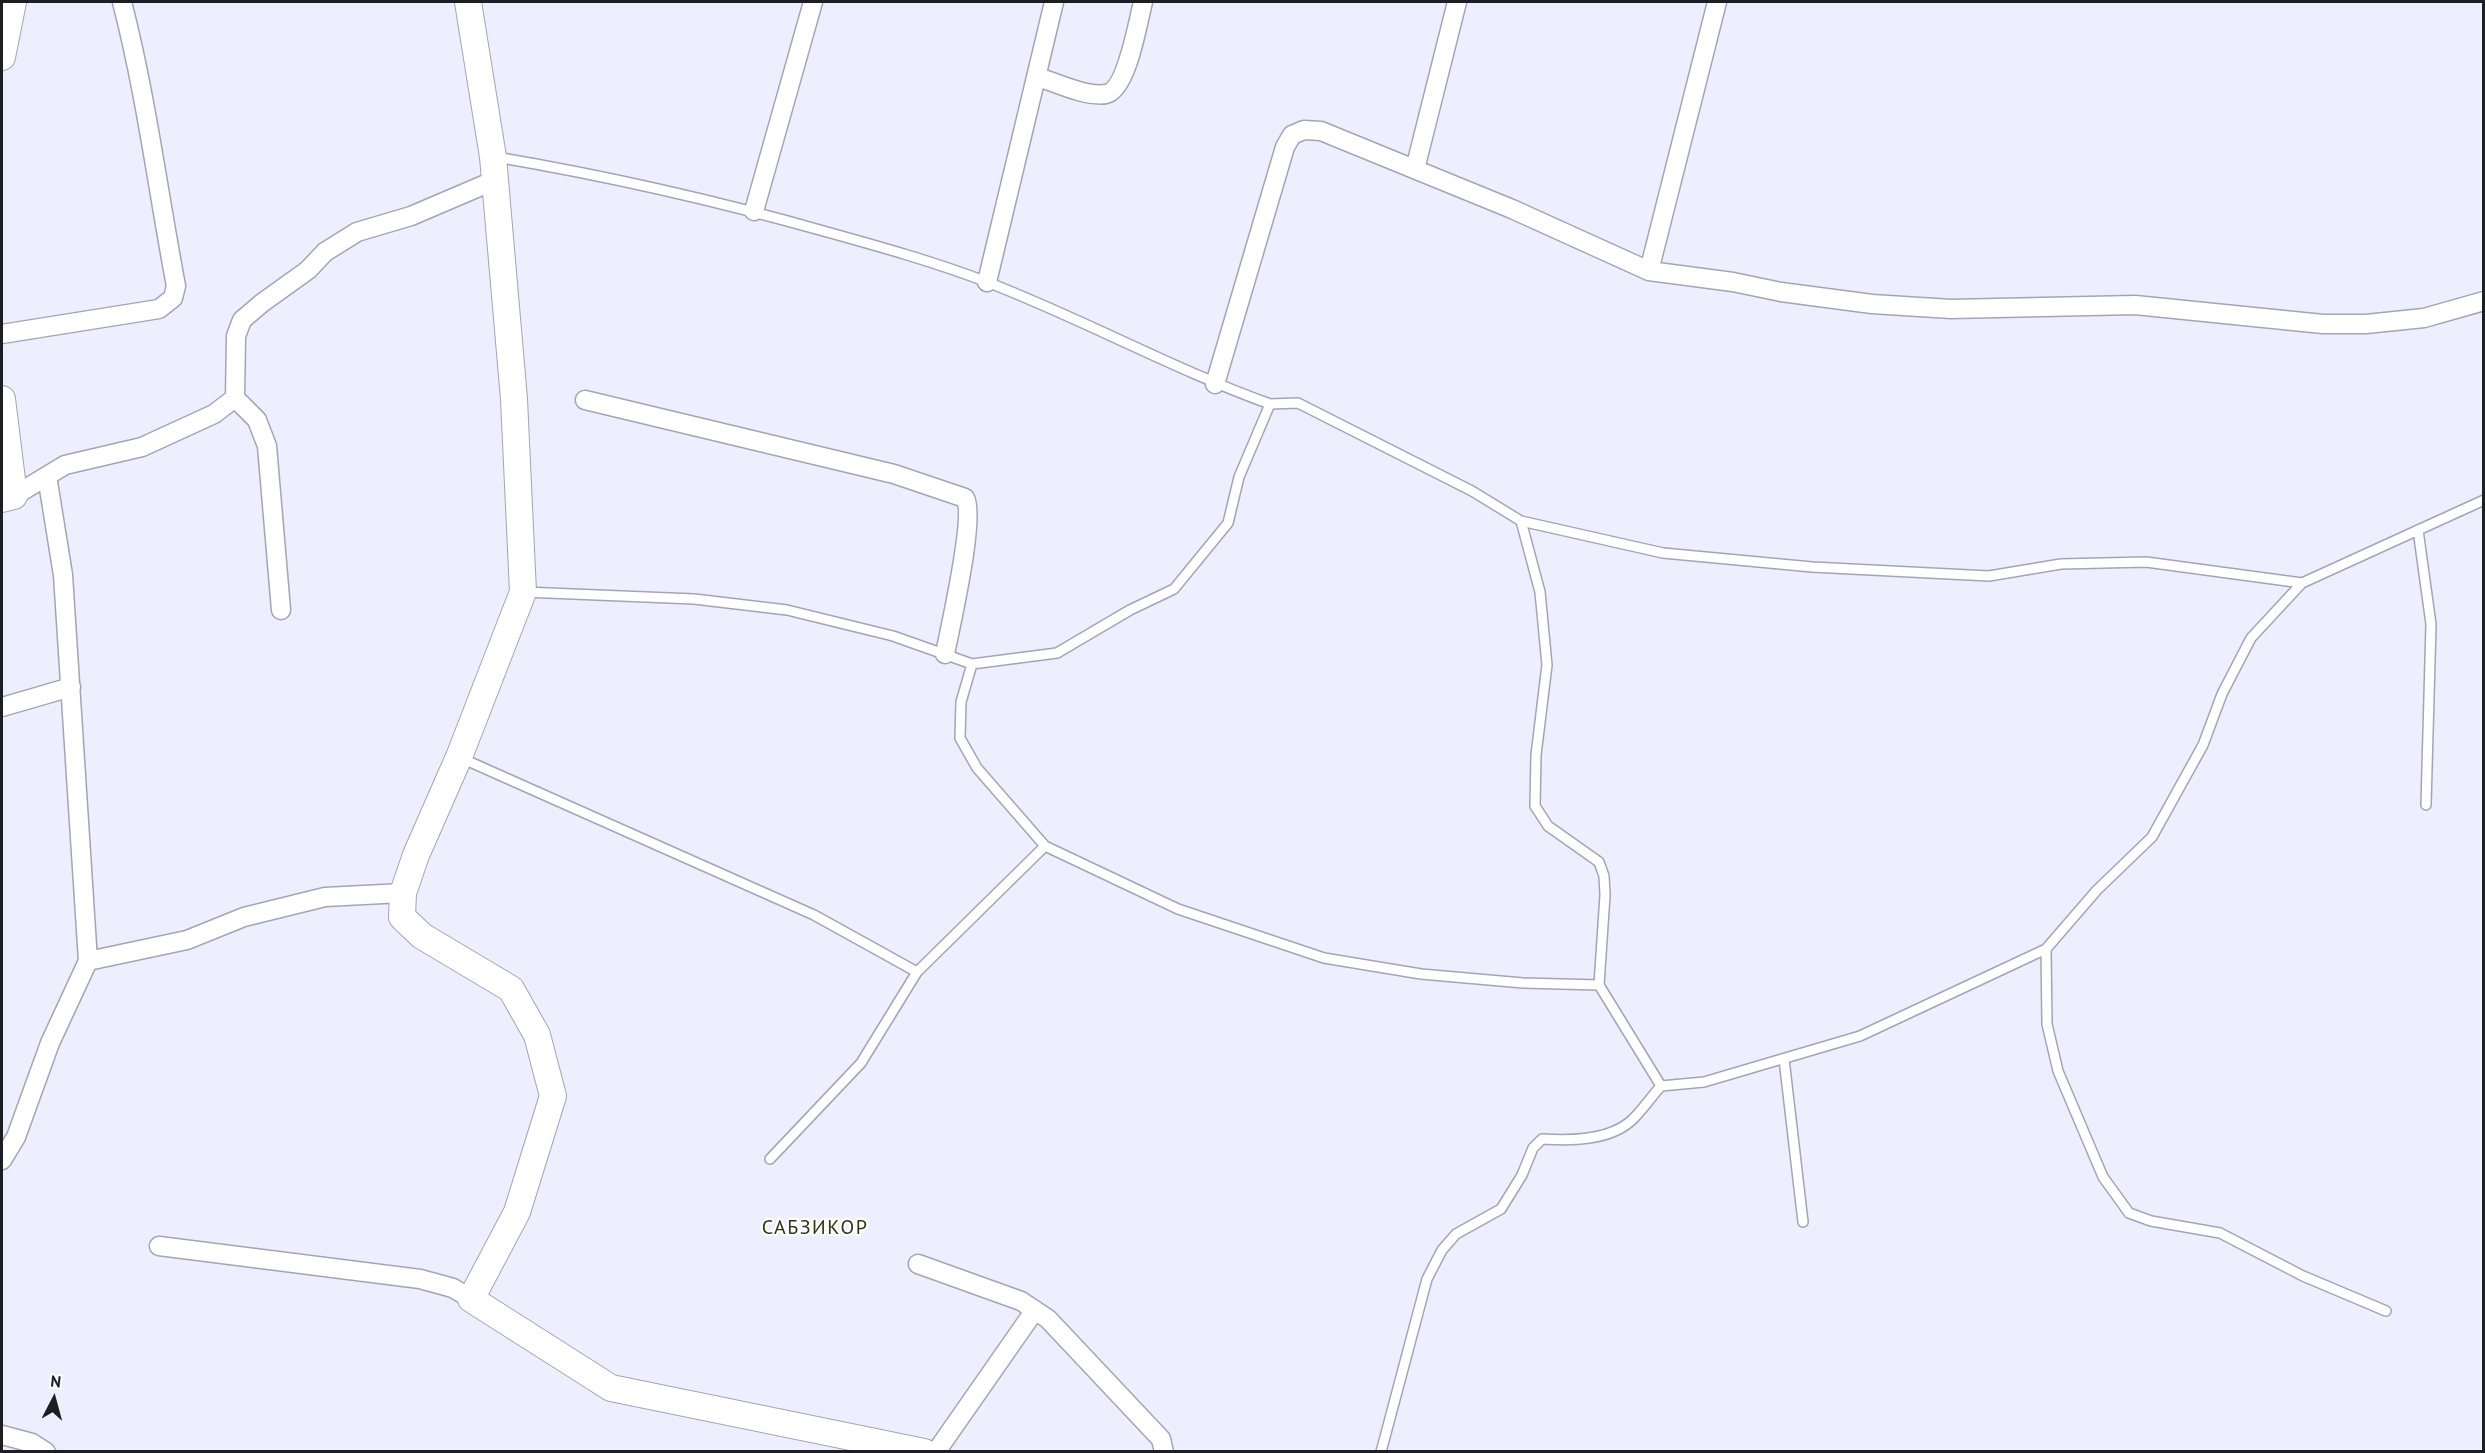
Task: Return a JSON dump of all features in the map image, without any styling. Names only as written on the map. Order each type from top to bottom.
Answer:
[{"type":"street","points":[[2,57],[13,2]]},
{"type":"street","points":[[2,334],[159,309],[173,298],[176,286],[152,160],[140,71],[122,2]]},
{"type":"street","points":[[468,2],[493,169],[514,399],[523,592],[459,757],[416,855],[403,893],[402,917],[422,936],[511,989],[537,1035],[553,1096],[517,1212],[471,1299]]},
{"type":"street","points":[[754,211],[813,2]]},
{"type":"street","points":[[987,282],[1038,77],[1054,2]]},
{"type":"street","points":[[1038,77],[1091,93],[1107,94],[1117,87],[1125,68],[1143,2]]},
{"type":"street","points":[[1415,169],[1457,2]]},
{"type":"street","points":[[1649,271],[1717,2]]},
{"type":"street","points":[[1215,384],[1285,147],[1292,135],[1304,130],[1321,131],[1415,169],[1512,209],[1649,271],[1872,304],[1951,309],[2135,305],[2323,324],[2366,324],[2424,318],[2484,301]]},
{"type":"street","points":[[281,610],[267,446],[257,420],[235,398],[237,336],[242,320],[308,270],[325,252],[357,232],[411,216],[493,169]]},
{"type":"street","points":[[2,399],[8,497],[65,465],[142,447],[214,414],[235,398]]},
{"type":"street","points":[[585,400],[894,474],[965,498],[969,509],[967,532],[945,654]]},
{"type":"street","points":[[2,1160],[16,1137],[50,1044],[88,961],[63,575],[47,476]]},
{"type":"street","points":[[2,707],[71,687]]},
{"type":"street","points":[[88,961],[187,940],[244,917],[326,897],[403,893]]},
{"type":"street","points":[[159,1246],[420,1279],[453,1288],[612,1388],[924,1452]]},
{"type":"street","points":[[918,1264],[1021,1300],[1048,1319],[1161,1439],[1164,1452]]},
{"type":"street","points":[[936,1452],[1035,1310]]},
{"type":"street","points":[[2,1435],[32,1443],[45,1452]]},
{"type":"lane","points":[[493,169],[596,174],[754,211],[886,248],[987,282],[1215,384],[1270,404],[1298,403],[1472,491],[1521,521],[1663,553],[1812,567],[1989,576],[2061,564],[2146,562],[2302,583]]},
{"type":"lane","points":[[523,592],[694,598],[787,610],[893,636],[972,664],[1057,653],[1130,610],[1174,589],[1228,523],[1239,477],[1270,404]]},
{"type":"lane","points":[[1381,1452],[1427,1279],[1442,1250],[1456,1234],[1501,1209],[1522,1175],[1533,1148],[1542,1139],[1589,1139],[1633,1120],[1660,1086],[1704,1082],[1860,1036],[2046,949],[2097,890],[2152,837],[2203,745],[2222,694],[2251,638],[2302,583],[2484,500]]},
{"type":"lane","points":[[1521,521],[1540,592],[1547,665],[1536,755],[1535,806],[1548,826],[1599,862],[1604,876],[1605,895],[1599,985],[1660,1086]]},
{"type":"lane","points":[[2418,530],[2432,624],[2426,805]]},
{"type":"lane","points":[[972,664],[961,702],[960,738],[977,768],[1045,846],[1178,909],[1324,958],[1421,974],[1523,983],[1599,985]]},
{"type":"lane","points":[[459,757],[814,915],[917,972]]},
{"type":"lane","points":[[770,1159],[861,1063],[917,972],[1045,846]]},
{"type":"lane","points":[[2046,949],[2048,1024],[2058,1071],[2103,1177],[2129,1213],[2151,1221],[2220,1233],[2303,1276],[2386,1311]]},
{"type":"lane","points":[[1784,1059],[1803,1222]]},
{"type":"district","name":"САБЗИКОР","points":[[815,1228]]}]
